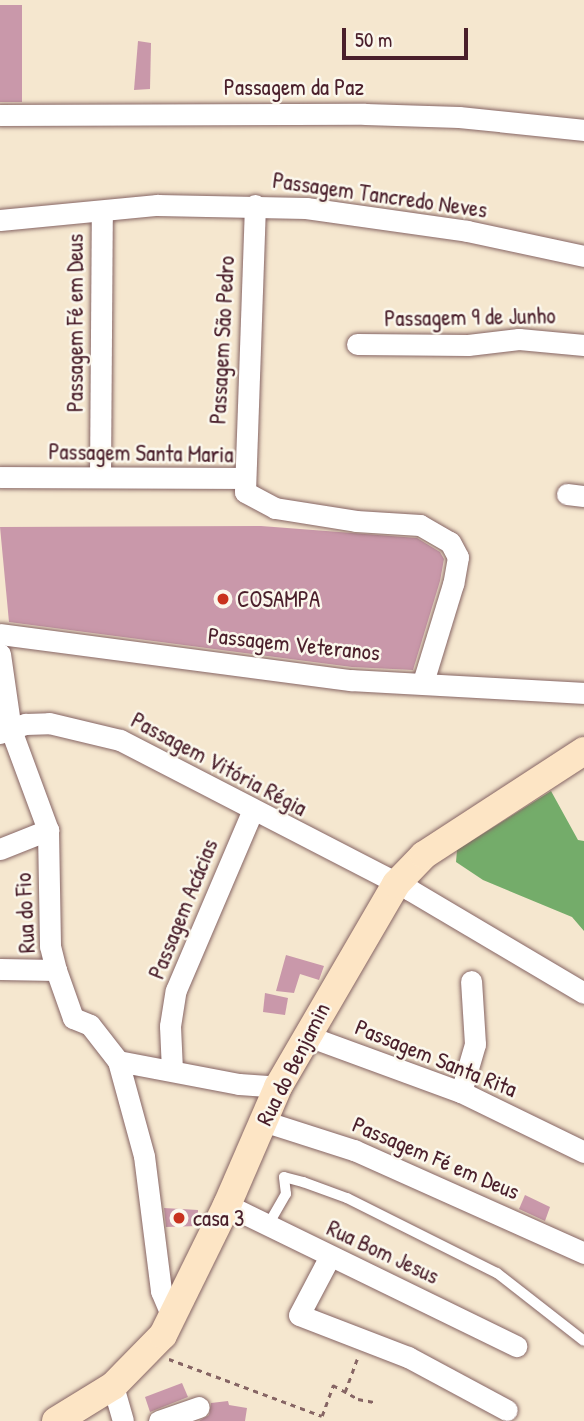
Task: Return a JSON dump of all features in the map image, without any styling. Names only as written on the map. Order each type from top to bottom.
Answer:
[{"type":"main road","name":"Rua do Benjamin","points":[[56,1421],[113,1386],[161,1334],[227,1205],[278,1087],[396,884],[425,855],[584,751]]},
{"type":"street","name":"Passagem da Paz","points":[[0,115],[379,114],[459,117],[584,129]]},
{"type":"street","name":"Passagem Tancredo Neves","points":[[0,220],[157,205],[306,208],[467,231],[584,256]]},
{"type":"street","name":"Passagem São Pedro","points":[[242,478],[255,205]]},
{"type":"street","name":"Passagem Fé em Deus","points":[[100,477],[102,212]]},
{"type":"street","name":"Passagem 9 de Junho","points":[[357,344],[468,345],[519,340],[584,345]]},
{"type":"street","name":"Passagem Santa Maria","points":[[0,477],[242,478],[245,492],[275,508],[356,521],[420,525],[450,542],[457,557],[453,584],[423,682]]},
{"type":"street","name":"Passagem Veteranos","points":[[0,634],[249,669],[584,693]]},
{"type":"street","name":"Rua do Fio","points":[[0,653],[5,731],[48,830],[50,946],[55,970],[73,1018],[90,1025],[118,1062],[144,1156],[161,1291],[161,1334]]},
{"type":"street","name":"Passagem Vitória Régia","points":[[5,731],[48,723],[120,740],[252,812],[396,884]]},
{"type":"street","name":"Passagem Acácias","points":[[172,1070],[170,1026],[176,990],[252,812]]},
{"type":"street","points":[[0,849],[48,830]]},
{"type":"street","points":[[396,884],[584,993]]},
{"type":"street","points":[[0,969],[55,970]]},
{"type":"street","points":[[461,1092],[475,1044],[471,981]]},
{"type":"street","name":"Passagem Santa Rita","points":[[306,1035],[461,1092],[584,1152]]},
{"type":"street","points":[[118,1062],[239,1084],[278,1087]]},
{"type":"street","name":"Passagem Fé em Deus","points":[[263,1121],[354,1150],[584,1253]]},
{"type":"street","name":"Rua Bom Jesus","points":[[227,1205],[329,1258],[516,1346]]},
{"type":"street","points":[[329,1258],[299,1315],[408,1357],[507,1410]]},
{"type":"street","points":[[113,1386],[122,1421]]},
{"type":"street","points":[[159,1421],[199,1407]]},
{"type":"lane","points":[[268,1225],[286,1194],[284,1177],[347,1198],[497,1273],[584,1341]]},
{"type":"path","points":[[161,1334],[322,1416],[333,1385],[374,1402]]},
{"type":"path","points":[[345,1392],[357,1360],[356,1338]]},
{"type":"green space","points":[[551,791],[578,840],[584,841],[584,931],[572,917],[483,880],[456,862],[457,850]]},
{"type":"building","points":[[0,5],[22,5],[22,102],[0,102]]},
{"type":"building","points":[[138,41],[151,43],[150,89],[134,90]]},
{"type":"building","name":"COSAMPA","points":[[261,526],[417,538],[440,552],[444,559],[440,581],[413,670],[352,667],[9,622],[0,527]]},
{"type":"building","points":[[286,955],[324,966],[319,980],[300,974],[294,993],[276,991]]},
{"type":"building","points":[[265,993],[288,998],[285,1015],[263,1012]]},
{"type":"building","points":[[525,1195],[550,1207],[545,1221],[519,1209]]},
{"type":"building","name":"casa 3","points":[[164,1208],[198,1210],[198,1226],[166,1227]]},
{"type":"building","points":[[182,1383],[188,1397],[150,1412],[145,1397]]},
{"type":"building","points":[[228,1401],[229,1405],[247,1408],[245,1421],[199,1421],[209,1415],[211,1403]]},
{"type":"place","name":"COSAMPA","points":[[223,599]]},
{"type":"place","name":"casa 3","points":[[179,1218]]}]
